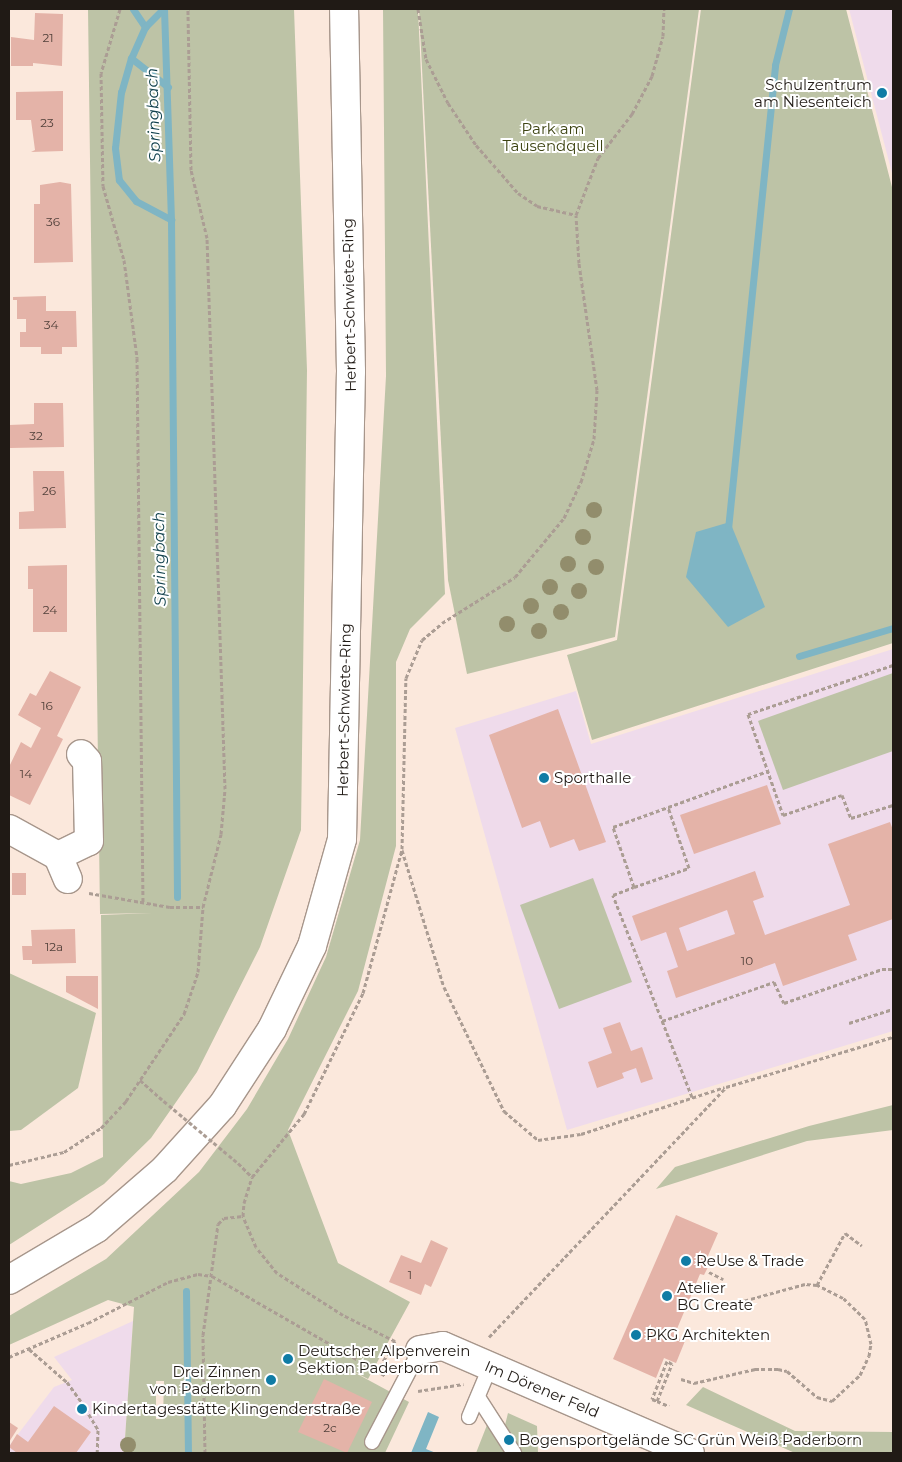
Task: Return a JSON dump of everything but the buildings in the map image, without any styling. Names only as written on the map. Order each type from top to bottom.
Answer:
[{"type":"main road","name":"Herbert-Schwiete-Ring","points":[[9,1280],[97,1228],[164,1169],[222,1106],[272,1029],[312,946],[342,839],[351,371],[344,9]]},
{"type":"main road","points":[[9,829],[63,868],[89,841],[87,761],[81,754]]},
{"type":"main road","name":"Im Dörener Feld","points":[[420,1350],[443,1346],[480,1378],[690,1453]]},
{"type":"lane","points":[[372,1442],[420,1350]]},
{"type":"lane","points":[[469,1417],[480,1378]]},
{"type":"lane","points":[[480,1378],[514,1453]]},
{"type":"path","points":[[120,9],[101,73],[103,186],[124,260],[137,358],[144,903]]},
{"type":"path","points":[[9,1165],[64,1152],[100,1128],[140,1080],[184,1014],[198,972],[203,906],[221,834],[225,789],[207,238],[191,170],[188,9]]},
{"type":"path","points":[[418,9],[426,59],[448,103],[476,145],[518,193],[537,206],[576,215]]},
{"type":"path","points":[[378,1372],[395,1341],[343,1315],[277,1273],[256,1247],[243,1216],[252,1177],[304,1114],[363,993],[402,849],[406,678],[422,640],[442,622],[515,577],[564,518],[581,482],[594,439],[597,390],[576,215],[598,158],[632,114],[652,76],[663,36],[664,9]]},
{"type":"path","points":[[893,665],[748,714],[783,815],[842,795],[851,818],[893,805]]},
{"type":"path","points":[[634,887],[613,827],[768,771]]},
{"type":"path","points":[[668,807],[690,868],[613,895],[692,1097]]},
{"type":"path","points":[[402,849],[444,987],[504,1111],[538,1140],[581,1134],[692,1097],[893,1038]]},
{"type":"path","points":[[63,868],[91,895],[170,907],[203,906]]},
{"type":"path","points":[[662,1021],[774,982],[784,1002],[882,969],[893,969]]},
{"type":"path","points":[[848,1023],[893,1009]]},
{"type":"path","points":[[140,1080],[252,1177]]},
{"type":"path","points":[[9,1357],[88,1324],[168,1282],[198,1274],[212,1276],[413,1392],[437,1391],[480,1378],[726,1087]]},
{"type":"path","points":[[205,1453],[203,1335],[218,1224],[224,1218],[243,1216]]},
{"type":"path","points":[[817,1285],[845,1233],[862,1246]]},
{"type":"path","points":[[709,1272],[723,1279]]},
{"type":"path","points":[[681,1378],[694,1383],[754,1369],[778,1369],[787,1371],[817,1398],[832,1401],[838,1398],[860,1375],[869,1356],[869,1328],[865,1319],[843,1298],[817,1285],[805,1284],[710,1310]]},
{"type":"path","points":[[29,1349],[67,1382],[82,1403],[98,1430],[97,1453]]},
{"type":"path","points":[[657,1401],[672,1364],[667,1361],[652,1399],[669,1406]]},
{"type":"shaded area","name":"Schulzentrum am Niesenteich","points":[[849,9],[893,9],[893,177]]},
{"type":"shaded area","points":[[893,649],[893,1031],[567,1130],[455,728],[576,691],[591,744]]},
{"type":"shaded area","name":"Kindertagesstätte Klingenderstraße","points":[[133,1321],[124,1453],[9,1453],[9,1446],[54,1387],[72,1380],[54,1357]]},
{"type":"green space","points":[[88,9],[294,9],[307,370],[301,830],[260,947],[197,1072],[151,1138],[104,1184],[9,1245],[9,1181],[21,1184],[71,1173],[103,1157],[101,915],[152,913],[100,914]]},
{"type":"green space","points":[[383,9],[418,9],[445,594],[410,629],[396,662],[396,846],[358,991],[288,1130],[338,1263],[410,1302],[368,1379],[335,1362],[409,1402],[385,1453],[124,1453],[134,1307],[108,1300],[9,1345],[9,1316],[106,1259],[199,1172],[247,1109],[288,1039],[326,957],[360,840],[386,376]],"holes":[[[156,1381],[164,1381],[163,1419],[156,1419]]]},
{"type":"green space","name":"Park am Tausendquell","points":[[419,9],[699,9],[615,637],[467,674],[448,580]]},
{"type":"green space","points":[[701,9],[846,9],[893,191],[893,643],[592,740],[567,655],[617,640]]},
{"type":"green space","points":[[893,673],[893,751],[783,790],[758,721]]},
{"type":"green space","points":[[593,878],[632,982],[559,1009],[520,905]]},
{"type":"green space","points":[[9,973],[96,1013],[78,1088],[21,1130],[9,1131]]},
{"type":"green space","points":[[893,1105],[893,1130],[807,1141],[656,1189],[675,1167],[809,1126]]},
{"type":"green space","points":[[703,1387],[795,1431],[893,1432],[893,1453],[795,1453],[686,1405]]},
{"type":"green space","name":"Bogensportgelände SC Grün Weiß Paderborn","points":[[508,1413],[537,1426],[538,1453],[476,1453],[487,1425],[505,1425]]},
{"type":"water","points":[[730,522],[765,607],[728,627],[686,577],[696,532]]},
{"type":"water","points":[[428,1412],[439,1417],[426,1449],[436,1453],[411,1453]]},
{"type":"waterway","points":[[133,9],[145,27]]},
{"type":"waterway","name":"Springbach","points":[[163,9],[145,27],[131,58],[121,92],[115,148],[119,180],[136,201],[171,220],[177,897]]},
{"type":"waterway","name":"Springbach","points":[[164,9],[171,220]]},
{"type":"waterway","points":[[728,529],[775,65],[789,9]]},
{"type":"waterway","points":[[131,58],[168,87]]},
{"type":"waterway","points":[[799,656],[893,628]]},
{"type":"waterway","name":"Springbach","points":[[186,1291],[188,1453]]},
{"type":"place","name":"Schulzentrum am Niesenteich","points":[[882,93]]},
{"type":"place","name":"Sporthalle","points":[[544,778]]},
{"type":"place","name":"ReUse & Trade","points":[[686,1261]]},
{"type":"place","name":"Atelier BG Create","points":[[667,1296]]},
{"type":"place","name":"PKG Architekten","points":[[636,1335]]},
{"type":"place","name":"Deutscher Alpenverein Sektion Paderborn","points":[[288,1359]]},
{"type":"place","name":"Drei Zinnen von Paderborn","points":[[271,1380]]},
{"type":"place","name":"Kindertagesstätte Klingenderstraße","points":[[82,1409]]},
{"type":"place","name":"Bogensportgelände SC Grün Weiß Paderborn","points":[[509,1440]]}]
